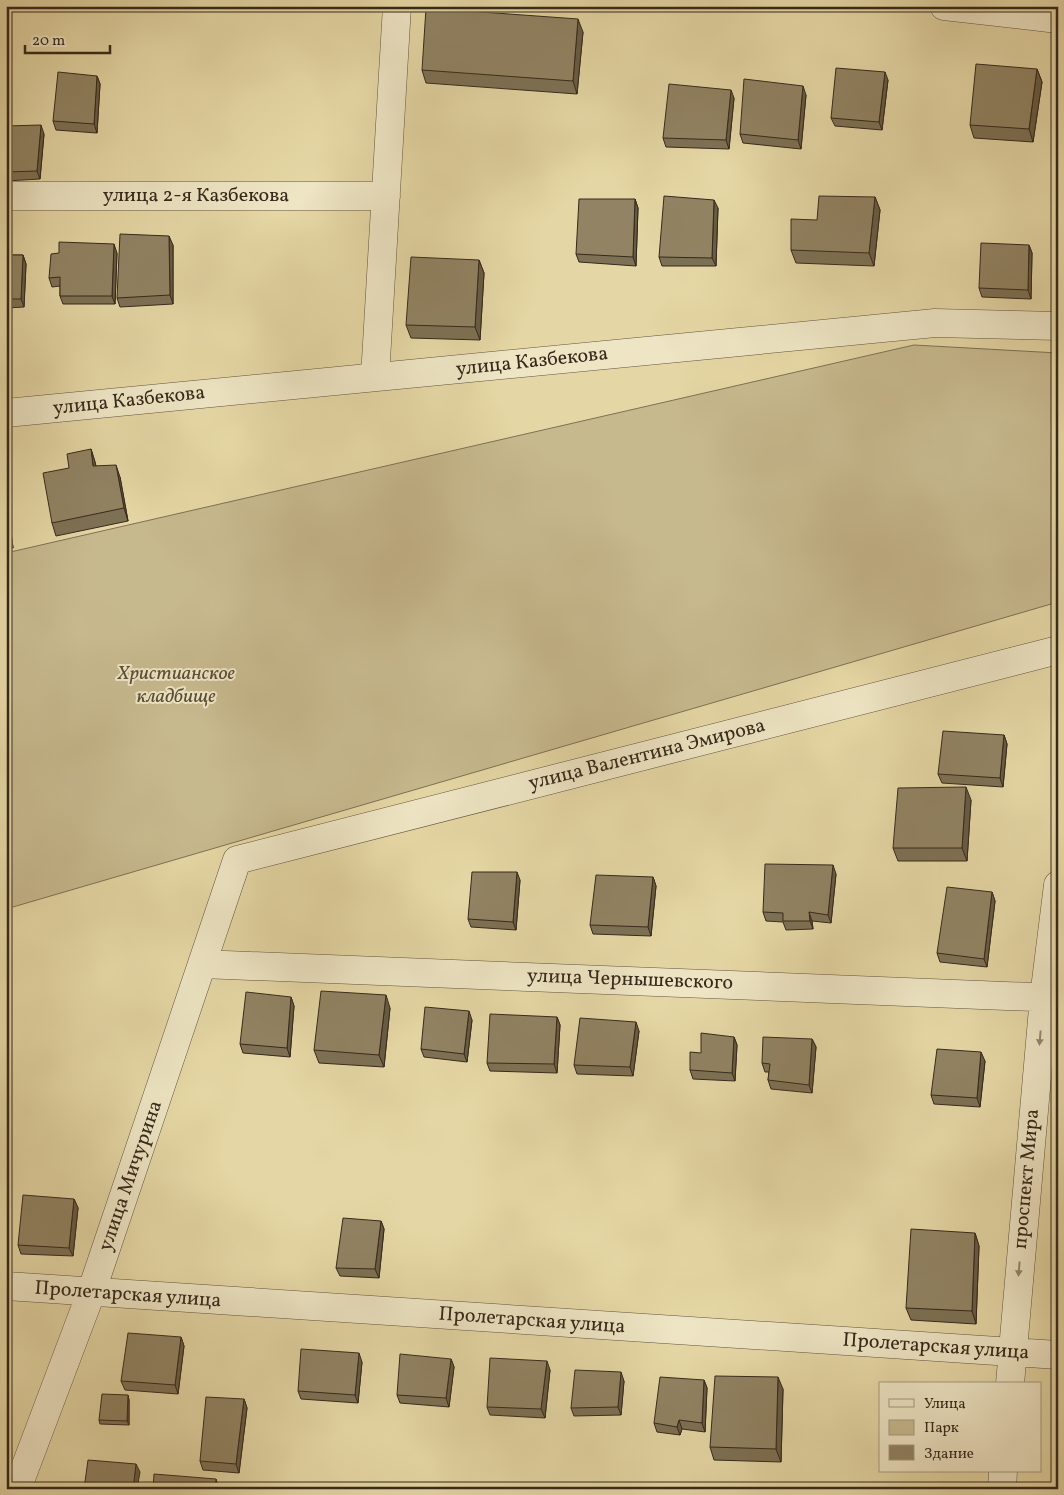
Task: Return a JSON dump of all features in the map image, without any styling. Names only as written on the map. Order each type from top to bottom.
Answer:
[{"type":"street","points":[[375,377],[397,6]]},
{"type":"street","points":[[944,6],[1058,19]]},
{"type":"street","name":"улица 2-я Казбекова","points":[[6,196],[386,196]]},
{"type":"street","name":"улица Казбекова","points":[[6,413],[935,323],[1058,326]]},
{"type":"street","name":"улица Валентина Эмирова","points":[[237,860],[1058,650]]},
{"type":"street","name":"улица Мичурина","points":[[17,1489],[91,1292],[237,860]]},
{"type":"street","name":"проспект Мира","points":[[1010,1382],[1051,997],[1058,885]]},
{"type":"street","name":"улица Чернышевского","points":[[202,964],[1051,997]]},
{"type":"street","name":"Пролетарская улица","points":[[6,1286],[1058,1355]]},
{"type":"street","points":[[1002,1489],[1003,1472]]},
{"type":"green space","name":"Христианское кладбище","points":[[914,345],[1058,353],[1058,602],[6,909],[6,553]]},
{"type":"building","points":[[426,8],[578,19],[573,81],[422,70]]},
{"type":"building","points":[[976,64],[1037,69],[1029,129],[970,125]]},
{"type":"building","points":[[836,68],[885,72],[879,122],[831,118]]},
{"type":"building","points":[[58,72],[97,76],[94,124],[53,121]]},
{"type":"building","points":[[744,79],[803,86],[798,140],[740,134]]},
{"type":"building","points":[[669,84],[731,90],[726,140],[663,138]]},
{"type":"building","points":[[41,125],[37,171],[6,172],[6,126]]},
{"type":"building","points":[[664,196],[714,200],[712,258],[659,257]]},
{"type":"building","points":[[819,196],[875,197],[869,253],[791,250],[791,219],[817,220]]},
{"type":"building","points":[[579,199],[635,199],[633,257],[576,254]]},
{"type":"building","points":[[120,234],[169,236],[170,295],[117,298]]},
{"type":"building","points":[[59,242],[114,244],[112,296],[60,296],[60,277],[49,278],[51,254],[59,253]]},
{"type":"building","points":[[981,243],[1029,245],[1028,290],[979,288]]},
{"type":"building","points":[[6,255],[23,255],[21,299],[6,299]]},
{"type":"building","points":[[411,257],[479,260],[475,327],[406,325]]},
{"type":"building","points":[[91,449],[93,466],[116,465],[124,508],[52,523],[43,473],[69,468],[67,454]]},
{"type":"building","points":[[6,509],[10,539],[6,540]]},
{"type":"building","points":[[943,731],[1004,735],[1000,778],[938,774]]},
{"type":"building","points":[[966,787],[962,848],[893,848],[898,788]]},
{"type":"building","points":[[765,864],[833,865],[828,915],[809,912],[810,921],[783,921],[783,913],[763,912]]},
{"type":"building","points":[[472,872],[517,872],[513,922],[468,919]]},
{"type":"building","points":[[596,875],[653,877],[648,927],[590,925]]},
{"type":"building","points":[[947,887],[992,892],[984,959],[937,953]]},
{"type":"building","points":[[321,991],[386,995],[379,1055],[314,1050]]},
{"type":"building","points":[[246,992],[291,997],[287,1048],[240,1044]]},
{"type":"building","points":[[425,1007],[469,1011],[464,1054],[421,1049]]},
{"type":"building","points":[[490,1014],[557,1017],[554,1064],[487,1063]]},
{"type":"building","points":[[580,1018],[636,1022],[630,1067],[574,1065]]},
{"type":"building","points":[[701,1033],[734,1037],[732,1073],[690,1070],[690,1052],[701,1053]]},
{"type":"building","points":[[763,1037],[812,1039],[809,1085],[768,1080],[770,1064],[762,1063]]},
{"type":"building","points":[[937,1049],[981,1052],[977,1098],[931,1095]]},
{"type":"building","points":[[23,1195],[74,1199],[69,1248],[18,1245]]},
{"type":"building","points":[[343,1218],[381,1221],[375,1269],[336,1268]]},
{"type":"building","points":[[911,1229],[975,1233],[972,1311],[906,1308]]},
{"type":"building","points":[[128,1333],[181,1337],[175,1385],[121,1381]]},
{"type":"building","points":[[301,1349],[359,1353],[355,1395],[298,1391]]},
{"type":"building","points":[[400,1354],[451,1359],[446,1398],[397,1395]]},
{"type":"building","points":[[490,1358],[547,1361],[541,1409],[487,1407]]},
{"type":"building","points":[[575,1370],[621,1372],[618,1407],[571,1408]]},
{"type":"building","points":[[715,1376],[778,1377],[776,1449],[710,1447]]},
{"type":"building","points":[[660,1377],[704,1380],[702,1423],[679,1420],[677,1427],[654,1423]]},
{"type":"building","points":[[102,1394],[128,1395],[127,1421],[99,1420]]},
{"type":"building","points":[[206,1397],[244,1399],[236,1464],[200,1461]]},
{"type":"building","points":[[88,1460],[136,1464],[133,1489],[84,1489]]},
{"type":"building","points":[[154,1474],[216,1479],[215,1489],[153,1489]]}]
